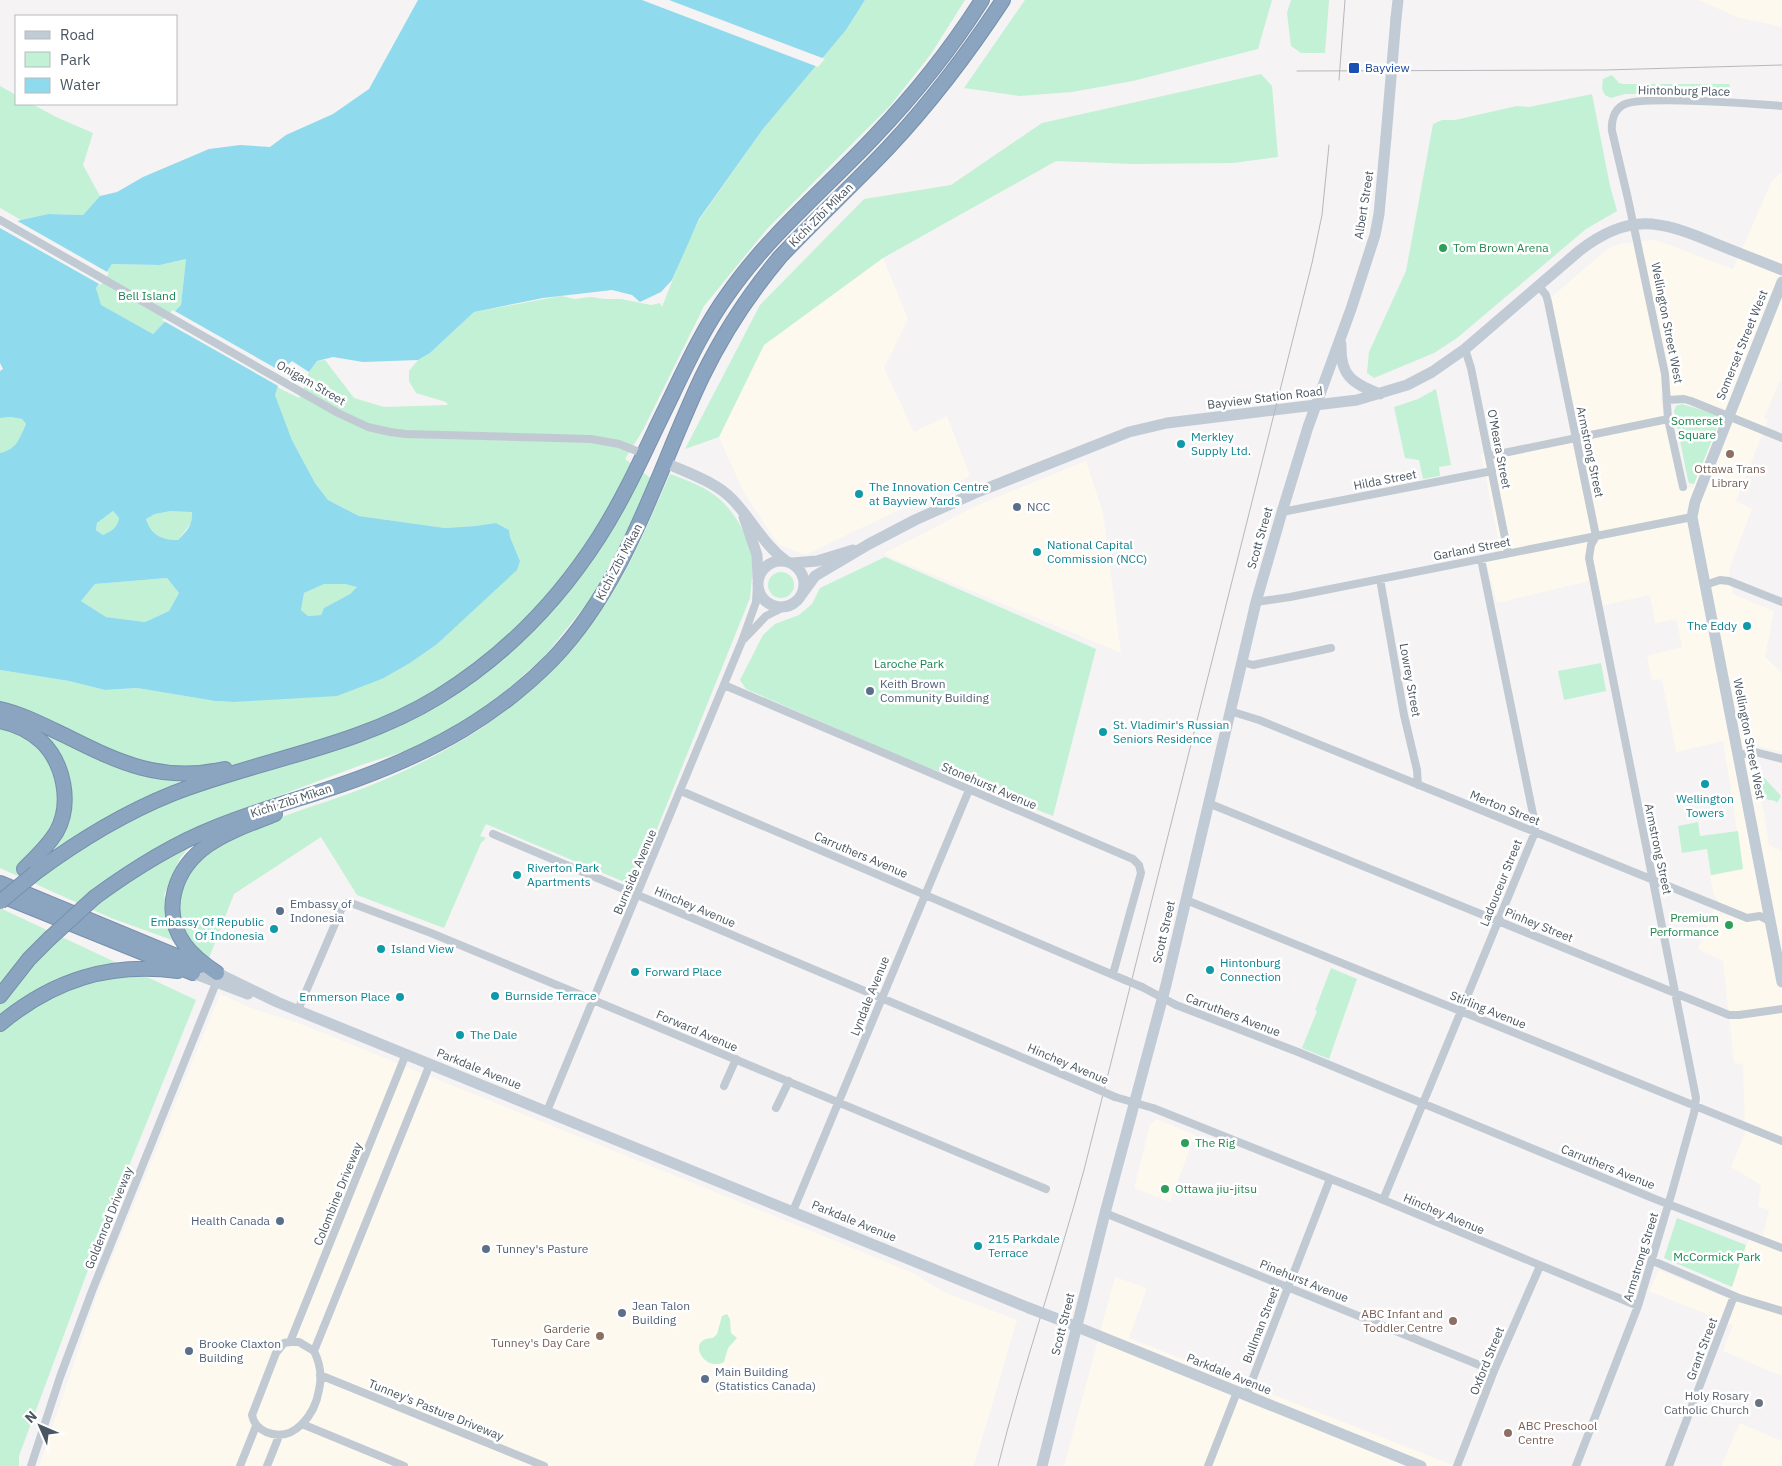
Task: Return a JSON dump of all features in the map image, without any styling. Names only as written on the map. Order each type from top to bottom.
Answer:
[{"type":"highway","name":"Kichi Zībī Mīkan","points":[[0,902],[29,871],[103,827],[156,800],[194,786],[330,745],[394,721],[456,684],[512,641],[554,598],[582,563],[610,519],[702,335],[728,294],[769,244],[888,123],[936,65],[982,0]]},
{"type":"highway","name":"Kichi Zībī Mīkan","points":[[0,996],[29,959],[95,897],[147,862],[200,834],[258,811],[359,779],[420,753],[459,733],[515,694],[551,660],[574,634],[606,590],[631,542],[701,380],[737,315],[751,294],[793,243],[902,132],[953,71],[1003,0]]},
{"type":"highway","points":[[644,454],[666,463]]},
{"type":"highway","points":[[0,709],[21,715],[114,760],[154,772],[187,774],[208,772],[330,745]]},
{"type":"highway","points":[[0,721],[18,727],[42,742],[55,759],[63,781],[64,805],[57,830],[29,871],[0,896],[194,973]]},
{"type":"highway","points":[[217,978],[192,953],[183,941],[177,928],[172,905],[174,892],[186,864],[197,853],[225,835],[359,779]]},
{"type":"highway","points":[[0,883],[217,978]]},
{"type":"highway","points":[[0,1024],[22,1006],[42,994],[65,983],[90,975],[129,969],[172,970],[194,973]]},
{"type":"main road","name":"Albert Street","points":[[1316,406],[1375,235],[1379,214],[1398,0]]},
{"type":"main road","points":[[1633,224],[1656,224],[1685,230],[1782,270]]},
{"type":"main road","name":"Bayview Station Road","points":[[802,594],[816,576],[869,544],[915,520],[965,497],[1129,432],[1167,423],[1357,400],[1407,385],[1425,376],[1465,349],[1598,237],[1633,224]]},
{"type":"main road","name":"Somerset Street West","points":[[1695,502],[1782,282]]},
{"type":"main road","points":[[1341,334],[1341,358],[1346,373],[1351,380],[1360,386],[1380,394]]},
{"type":"main road","name":"Scott Street","points":[[1042,1466],[1105,1213],[1163,997],[1256,602],[1316,406]]},
{"type":"main road","points":[[666,463],[717,487],[734,501],[759,531],[768,545],[799,569],[804,580],[802,594],[794,603],[778,607],[762,599],[757,583],[757,555],[743,512]]},
{"type":"main road","name":"Wellington Street West","points":[[1695,502],[1692,517],[1782,982]]},
{"type":"main road","name":"Bayview Station Road","points":[[789,562],[817,561],[869,544]]},
{"type":"main road","points":[[757,583],[761,572],[769,564],[779,560],[789,562]]},
{"type":"main road","name":"Parkdale Avenue","points":[[194,973],[217,978],[298,1010],[1421,1466]]},
{"type":"street","name":"Hintonburg Place","points":[[1633,224],[1611,126],[1615,112],[1622,105],[1632,102],[1658,101],[1782,106]]},
{"type":"street","name":"Onigam Street","points":[[0,220],[338,413],[368,427],[390,432],[601,440],[619,444],[644,454]]},
{"type":"street","name":"Wellington Street West","points":[[1633,224],[1665,374],[1668,419],[1682,486]]},
{"type":"street","name":"Armstrong Street","points":[[1539,286],[1547,298],[1596,536],[1591,545],[1589,558],[1694,1086],[1695,1106],[1653,1261],[1638,1306],[1576,1466]]},
{"type":"street","name":"O'Meara Street","points":[[1465,349],[1471,368],[1508,553]]},
{"type":"street","points":[[1667,400],[1684,399],[1703,405],[1782,438]]},
{"type":"street","points":[[1489,456],[1668,419]]},
{"type":"street","name":"Hilda Street","points":[[1282,512],[1492,471]]},
{"type":"street","name":"Garland Street","points":[[1256,602],[1692,517]]},
{"type":"street","name":"Ladouceur Street","points":[[1383,1200],[1534,832],[1535,824],[1481,559]]},
{"type":"street","name":"Lowrey Street","points":[[1380,579],[1404,715],[1418,770],[1418,785]]},
{"type":"street","points":[[1705,585],[1720,580],[1729,580],[1782,602]]},
{"type":"street","name":"Burnside Avenue","points":[[547,1111],[742,641],[756,602],[757,583]]},
{"type":"street","name":"Burnside Avenue","points":[[742,641],[766,616],[784,607]]},
{"type":"street","points":[[1242,662],[1253,665],[1331,648]]},
{"type":"street","name":"Stonehurst Avenue","points":[[724,685],[1133,859],[1141,869],[1140,876],[1113,974]]},
{"type":"street","name":"Merton Street","points":[[1230,711],[1258,720],[1747,918],[1760,916],[1771,922]]},
{"type":"street","points":[[1739,756],[1754,752],[1782,760]]},
{"type":"street","name":"Lyndale Avenue","points":[[793,1211],[969,790]]},
{"type":"street","name":"Carruthers Avenue","points":[[681,791],[1113,974],[1176,1005],[1298,1052],[1422,1105],[1782,1248]]},
{"type":"street","name":"Pinhey Street","points":[[1208,803],[1734,1016],[1782,1009]]},
{"type":"street","name":"Hinchey Avenue","points":[[493,834],[1115,1097],[1153,1108],[1383,1200],[1638,1306]]},
{"type":"street","name":"Stirling Avenue","points":[[1186,900],[1782,1140]]},
{"type":"street","name":"Forward Avenue","points":[[298,1010],[341,910],[346,903],[355,904],[593,1000],[1046,1189]]},
{"type":"street","name":"Goldenrod Driveway","points":[[31,1466],[60,1377],[92,1292],[217,978]]},
{"type":"street","name":"Colombine Driveway","points":[[290,1342],[406,1054]]},
{"type":"street","points":[[724,1086],[736,1059]]},
{"type":"street","points":[[314,1351],[430,1064]]},
{"type":"street","points":[[776,1108],[789,1081]]},
{"type":"street","name":"Bullman Street","points":[[1208,1466],[1288,1287],[1330,1179]]},
{"type":"street","name":"Pinehurst Avenue","points":[[1105,1213],[1494,1371]]},
{"type":"street","points":[[1653,1261],[1734,1296],[1782,1311]]},
{"type":"street","name":"Oxford Street","points":[[1458,1466],[1494,1371],[1540,1266]]},
{"type":"street","name":"Grant Street","points":[[1670,1466],[1734,1296]]},
{"type":"street","points":[[290,1342],[299,1342],[314,1351],[320,1375],[320,1389],[316,1401],[302,1424],[287,1434],[279,1436],[256,1426],[253,1421],[253,1410],[276,1353],[284,1343],[290,1342]]},
{"type":"street","name":"Tunney's Pasture Driveway","points":[[320,1375],[540,1465]]},
{"type":"street","points":[[302,1424],[404,1466]]},
{"type":"street","points":[[240,1466],[256,1426]]},
{"type":"street","points":[[267,1466],[279,1436]]},
{"type":"shaded area","points":[[1699,0],[1782,0],[1782,27],[1737,17]]},
{"type":"shaded area","points":[[1782,172],[1782,381],[1780,381],[1764,418],[1768,420],[1736,501],[1752,509],[1729,570],[1733,594],[1774,611],[1765,657],[1782,673],[1782,752],[1753,745],[1769,845],[1782,851],[1782,1376],[1723,1351],[1733,1325],[1649,1291],[1659,1270],[1727,1298],[1746,1245],[1754,1232],[1763,1235],[1769,1211],[1758,1206],[1761,1185],[1731,1167],[1745,1133],[1743,1064],[1734,1063],[1723,961],[1698,949],[1718,900],[1714,896],[1710,876],[1743,869],[1723,741],[1676,752],[1662,679],[1652,681],[1647,656],[1682,647],[1676,619],[1655,623],[1650,595],[1595,607],[1589,581],[1497,603],[1486,562],[1502,558],[1481,454],[1580,433],[1548,300],[1606,250],[1618,244],[1652,240],[1659,241],[1733,269],[1772,181]],"holes":[[[1660,395],[1726,409],[1693,487],[1679,488]]]},
{"type":"shaded area","points":[[883,258],[908,319],[884,368],[914,432],[947,416],[970,476],[805,555],[778,544],[744,493],[719,437],[764,345]]},
{"type":"shaded area","name":"NCC","points":[[1086,461],[1103,513],[1121,653],[883,554],[980,504]]},
{"type":"shaded area","name":"Tunney's Pasture","points":[[220,994],[256,1010],[296,1022],[804,1228],[913,1273],[944,1292],[1017,1320],[974,1466],[39,1466],[97,1295]]},
{"type":"shaded area","points":[[1156,1119],[1195,1135],[1170,1202],[1134,1188],[1150,1125]]},
{"type":"shaded area","points":[[1115,1277],[1147,1288],[1129,1338],[1455,1466],[1064,1466]]},
{"type":"shaded area","points":[[1740,1423],[1782,1441],[1782,1466],[1721,1466]]},
{"type":"green space","points":[[865,0],[965,0],[931,54],[890,106],[767,229],[704,306],[643,430],[625,459],[652,479],[598,590],[543,658],[481,712],[415,748],[364,764],[211,821],[180,858],[164,895],[172,940],[111,918],[0,868],[0,670],[69,681],[105,690],[137,688],[215,701],[234,702],[384,678],[436,645],[520,561],[509,530],[496,523],[445,528],[359,516],[328,500],[315,483],[292,440],[275,395],[277,387],[299,398],[309,372],[317,361],[325,360],[354,398],[384,407],[448,405],[446,402],[416,393],[409,381],[409,371],[418,360],[430,353],[474,312],[561,296],[575,299],[590,297],[621,299],[651,305],[660,303],[662,307],[684,251],[699,220],[763,129],[846,30]]},
{"type":"green space","points":[[1025,0],[1272,0],[1258,49],[1133,81],[1072,92],[1019,96],[964,88]]},
{"type":"green space","points":[[1291,0],[1329,0],[1325,53],[1301,53],[1291,46],[1287,13]]},
{"type":"green space","points":[[1261,74],[1272,86],[1278,157],[1233,163],[1133,164],[1056,161],[883,258],[764,345],[719,437],[685,449],[760,305],[864,199],[951,185],[1042,123]]},
{"type":"green space","points":[[1612,75],[1619,83],[1623,84],[1729,84],[1730,88],[1729,93],[1625,94],[1611,98],[1605,95],[1602,89],[1603,79]]},
{"type":"green space","points":[[0,86],[15,94],[15,105],[34,105],[93,133],[83,165],[100,196],[83,215],[48,214],[21,220],[0,208]]},
{"type":"green space","name":"Tom Brown Arena","points":[[1592,94],[1610,186],[1617,211],[1586,229],[1457,338],[1434,353],[1374,378],[1367,373],[1369,352],[1406,271],[1433,124],[1442,120],[1455,120],[1517,106],[1529,107]]},
{"type":"green space","name":"Bell Island","points":[[186,259],[181,305],[153,334],[100,305],[96,288],[112,264],[160,265]]},
{"type":"green space","points":[[1436,389],[1451,465],[1439,467],[1440,476],[1423,479],[1419,460],[1405,458],[1394,407],[1418,399]]},
{"type":"green space","name":"Somerset Square","points":[[1682,404],[1715,414],[1719,423],[1694,484],[1689,483],[1688,480],[1674,411],[1676,406]]},
{"type":"green space","points":[[0,418],[22,419],[26,424],[14,446],[0,453]]},
{"type":"green space","points":[[670,474],[702,487],[727,506],[746,536],[752,552],[752,581],[750,598],[634,886],[486,824],[480,836],[486,838],[481,843],[444,928],[357,895],[321,837],[234,894],[209,958],[194,947],[183,928],[179,907],[181,886],[192,867],[206,854],[223,843],[265,823],[348,794],[421,763],[455,745],[518,701],[547,675],[573,647],[609,599],[638,546]]},
{"type":"green space","points":[[113,511],[119,518],[117,524],[103,535],[96,530],[97,523]]},
{"type":"green space","points":[[171,511],[192,511],[192,522],[178,540],[158,536],[151,529],[146,519],[155,514]]},
{"type":"green space","name":"Laroche Park","points":[[885,557],[1096,649],[1053,816],[909,760],[746,689],[740,680],[763,635],[775,624],[799,615],[812,604],[820,588]]},
{"type":"green space","points":[[781,572],[790,576],[794,585],[790,594],[781,598],[772,594],[768,585],[772,576]]},
{"type":"green space","points":[[167,578],[179,593],[169,611],[145,622],[106,617],[81,601],[95,584]]},
{"type":"green space","points":[[323,584],[345,584],[358,587],[350,594],[324,608],[321,615],[308,616],[301,610],[304,593]]},
{"type":"green space","points":[[1601,663],[1606,691],[1564,700],[1558,671]]},
{"type":"green space","points":[[1757,770],[1781,796],[1777,803],[1761,798],[1755,772]]},
{"type":"green space","points":[[1698,822],[1700,836],[1738,831],[1743,869],[1711,875],[1707,849],[1682,853],[1678,826]]},
{"type":"green space","points":[[0,908],[196,1000],[98,1243],[19,1456],[19,1466],[0,1466]]},
{"type":"green space","points":[[1331,968],[1357,979],[1329,1059],[1302,1048]]},
{"type":"green space","name":"McCormick Park","points":[[1677,1218],[1746,1245],[1732,1287],[1664,1258]]},
{"type":"green space","points":[[727,1314],[730,1319],[731,1333],[737,1338],[728,1348],[724,1362],[710,1363],[700,1354],[700,1343],[705,1339],[713,1338],[717,1334],[722,1316]]},
{"type":"water","points":[[418,0],[865,0],[846,30],[763,129],[699,219],[672,280],[661,292],[640,302],[632,295],[612,290],[543,298],[474,312],[430,353],[418,360],[363,362],[333,357],[317,361],[309,372],[292,361],[283,369],[275,395],[292,440],[315,483],[328,500],[359,516],[445,528],[496,523],[509,530],[520,561],[517,570],[436,645],[384,678],[337,696],[234,702],[215,701],[137,688],[105,690],[69,681],[0,670],[0,453],[14,446],[26,424],[22,419],[0,418],[0,371],[3,369],[0,363],[0,226],[48,214],[83,215],[100,196],[117,192],[143,177],[209,149],[240,145],[270,147],[286,135],[333,114],[369,89]],"holes":[[[186,259],[181,305],[153,334],[101,305],[96,288],[112,264],[160,265]],[[113,511],[119,518],[114,529],[103,535],[96,530],[97,523]],[[171,511],[192,512],[192,517],[189,528],[184,534],[178,540],[172,540],[158,536],[151,529],[146,519],[155,514]],[[167,578],[179,593],[169,611],[145,622],[106,617],[81,601],[95,584]],[[324,584],[345,584],[357,587],[350,594],[324,608],[321,615],[308,616],[301,610],[304,593]]]},
{"type":"pier","points":[[642,0],[669,0],[825,59],[818,67]]},
{"type":"pier","points":[[14,219],[109,273],[101,285],[0,228],[0,224]]},
{"type":"pier","points":[[173,310],[284,373],[280,387],[162,320]]},
{"type":"tram line","points":[[1339,80],[1345,0]]},
{"type":"tram line","points":[[1297,71],[1605,70],[1782,65]]},
{"type":"tram line","points":[[998,1466],[1018,1391],[1084,1170],[1312,263],[1322,215],[1329,145]]},
{"type":"place","name":"Bayview","points":[[1354,68]]},
{"type":"place","name":"Tom Brown Arena","points":[[1443,248]]},
{"type":"place","name":"Merkley Supply Ltd.","points":[[1181,444]]},
{"type":"place","name":"Ottawa Trans Library","points":[[1730,454]]},
{"type":"place","name":"The Innovation Centre at Bayview Yards","points":[[859,494]]},
{"type":"place","name":"NCC","points":[[1017,507]]},
{"type":"place","name":"National Capital Commission (NCC)","points":[[1037,552]]},
{"type":"place","name":"The Eddy","points":[[1747,626]]},
{"type":"place","name":"Keith Brown Community Building","points":[[870,691]]},
{"type":"place","name":"St. Vladimir's Russian Seniors Residence","points":[[1103,732]]},
{"type":"place","name":"Wellington Towers","points":[[1705,784]]},
{"type":"place","name":"Riverton Park Apartments","points":[[517,875]]},
{"type":"place","name":"Embassy of Indonesia","points":[[280,911]]},
{"type":"place","name":"Premium Performance","points":[[1729,925]]},
{"type":"place","name":"Embassy Of Republic Of Indonesia","points":[[274,929]]},
{"type":"place","name":"Island View","points":[[381,949]]},
{"type":"place","name":"Hintonburg Connection","points":[[1210,970]]},
{"type":"place","name":"Forward Place","points":[[635,972]]},
{"type":"place","name":"Burnside Terrace","points":[[495,996]]},
{"type":"place","name":"Emmerson Place","points":[[400,997]]},
{"type":"place","name":"The Dale","points":[[460,1035]]},
{"type":"place","name":"The Rig","points":[[1185,1143]]},
{"type":"place","name":"Ottawa jiu-jitsu","points":[[1165,1189]]},
{"type":"place","name":"Health Canada","points":[[280,1221]]},
{"type":"place","name":"215 Parkdale Terrace","points":[[978,1246]]},
{"type":"place","name":"Tunney's Pasture","points":[[486,1249]]},
{"type":"place","name":"Jean Talon Building","points":[[622,1313]]},
{"type":"place","name":"ABC Infant and Toddler Centre","points":[[1453,1321]]},
{"type":"place","name":"Garderie Tunney's Day Care","points":[[600,1336]]},
{"type":"place","name":"Brooke Claxton Building","points":[[189,1351]]},
{"type":"place","name":"Main Building (Statistics Canada)","points":[[705,1379]]},
{"type":"place","name":"Holy Rosary Catholic Church","points":[[1759,1403]]},
{"type":"place","name":"ABC Preschool Centre","points":[[1508,1433]]}]
